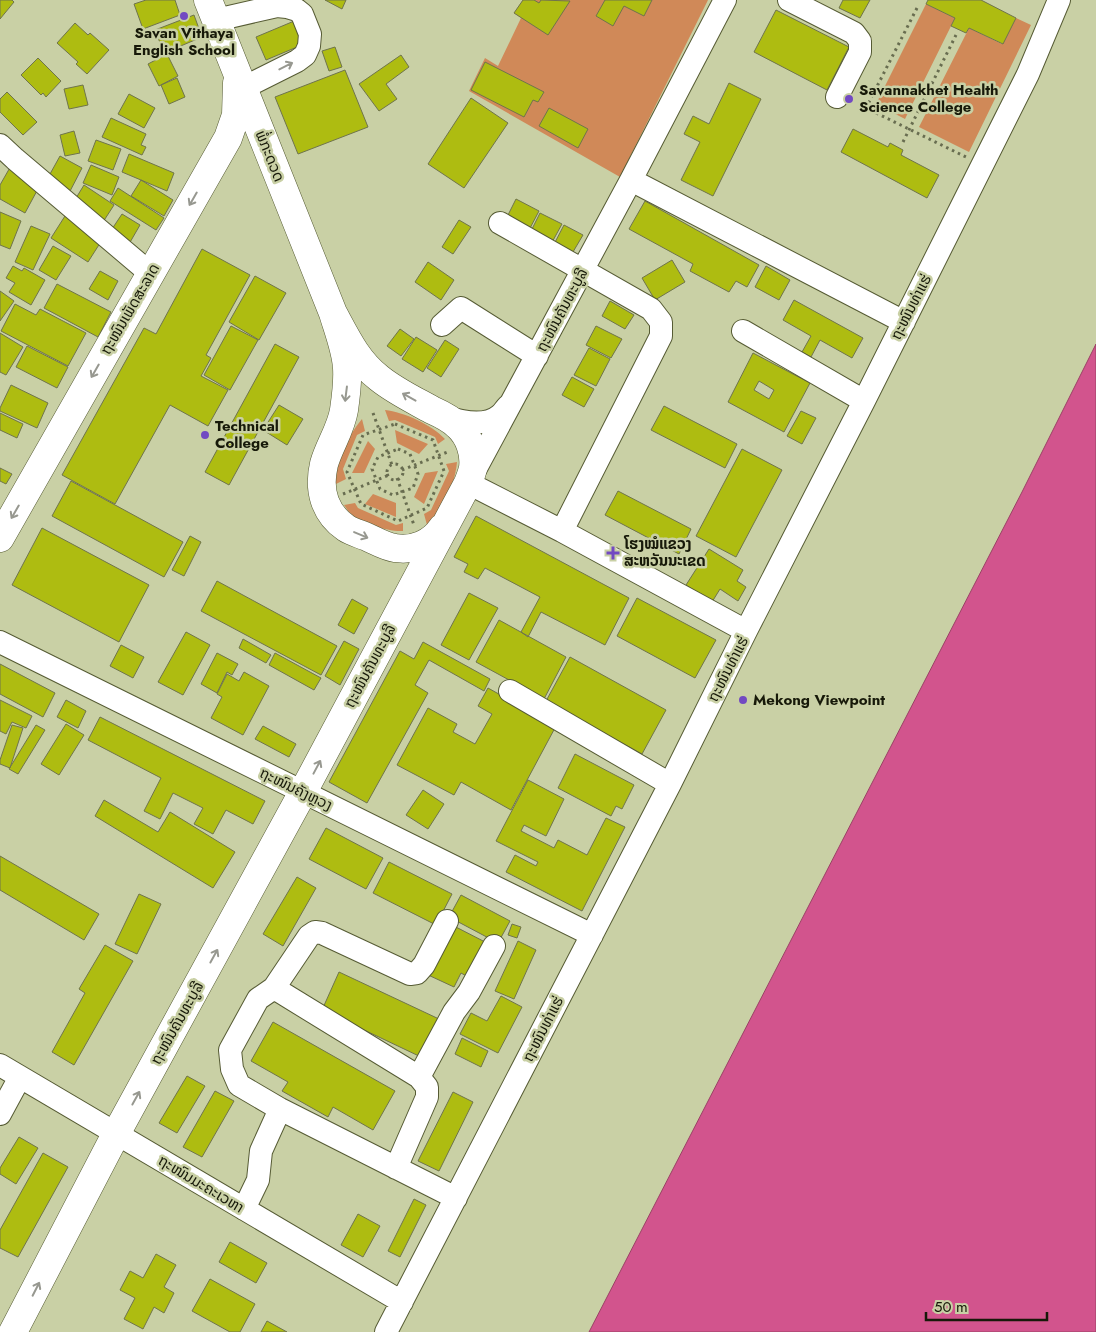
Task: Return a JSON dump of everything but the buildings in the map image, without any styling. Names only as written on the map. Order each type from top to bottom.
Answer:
[{"type":"main road","name":"ພໍ່ກະດວດ","points":[[212,10],[333,313]]},
{"type":"main road","name":"ຖະໜົນເພັດສະລາດ","points":[[0,538],[228,138],[236,115],[240,81]]},
{"type":"main road","points":[[215,162],[233,149],[253,148],[266,156],[276,170]]},
{"type":"main road","points":[[333,313],[351,347],[374,374],[458,426],[469,443],[472,453],[473,468],[468,483]]},
{"type":"main road","points":[[333,313],[347,366],[347,385],[343,413],[325,462],[322,476],[322,492],[326,506],[335,519],[348,529],[396,548],[411,548],[422,545],[438,534],[448,521]]},
{"type":"main road","name":"ຖະໜົນຄັນທະບູລີ","points":[[11,1330],[303,792],[468,483]]},
{"type":"street","name":"ຖະໜົນຄັນທະບູລີ","points":[[468,483],[631,180],[725,0]]},
{"type":"street","points":[[789,0],[854,32],[860,41],[860,52],[837,97]]},
{"type":"street","name":"ຖະໜົນທ່າແຮ່","points":[[386,1332],[670,784],[746,631],[864,402],[1028,74],[1052,2]]},
{"type":"street","points":[[212,10],[287,7],[297,10],[302,14],[310,34],[309,46],[305,55],[297,61],[240,81]]},
{"type":"street","points":[[0,145],[15,160],[150,274]]},
{"type":"street","points":[[631,180],[904,322]]},
{"type":"street","points":[[500,222],[651,309],[661,322],[661,336],[562,531]]},
{"type":"street","points":[[442,324],[461,308],[537,356]]},
{"type":"street","points":[[744,331],[864,402]]},
{"type":"street","points":[[446,417],[466,423],[478,423],[498,416],[515,398]]},
{"type":"street","points":[[468,483],[562,531],[746,631]]},
{"type":"street","name":"ຖະໜົນຄັງຫຼວງ","points":[[0,642],[592,935]]},
{"type":"street","points":[[510,690],[670,784]]},
{"type":"street","points":[[447,921],[424,964],[417,973],[410,974],[322,933],[315,932],[309,936],[274,988],[258,999],[230,1050],[232,1069],[239,1085],[280,1109],[456,1198]]},
{"type":"street","points":[[419,1077],[454,1012],[469,992],[494,946]]},
{"type":"street","points":[[274,988],[419,1077],[428,1087],[427,1096],[396,1168]]},
{"type":"street","name":"ຖະໜົນມະຄະເວຫາ","points":[[0,1065],[402,1302]]},
{"type":"street","points":[[0,1114],[20,1077]]},
{"type":"street","points":[[244,1209],[258,1180],[261,1151],[280,1109]]},
{"type":"path","points":[[917,8],[866,108],[982,166]]},
{"type":"path","points":[[904,142],[956,35]]},
{"type":"path","points":[[373,413],[392,465]]},
{"type":"path","points":[[396,424],[433,440],[444,471],[427,508],[398,521],[361,504],[346,472],[363,435],[379,430],[396,424]]},
{"type":"path","points":[[398,449],[410,454],[415,465],[418,474],[413,488],[394,495],[380,489],[372,469],[378,457],[398,449]]},
{"type":"path","points":[[396,464],[402,470],[401,477],[394,480],[390,478],[387,471],[389,466],[396,464]]},
{"type":"path","points":[[402,470],[415,465]]},
{"type":"path","points":[[340,495],[389,475]]},
{"type":"path","points":[[397,478],[422,545]]},
{"type":"shaded area","points":[[523,0],[708,0],[620,177],[469,91],[485,58],[498,66],[521,18],[514,13]]},
{"type":"shaded area","points":[[926,4],[955,18],[905,119],[876,104]]},
{"type":"shaded area","points":[[1016,18],[1031,25],[969,152],[919,127],[969,28],[1002,44]]},
{"type":"shaded area","points":[[1096,344],[1096,1332],[589,1332],[1022,492]]},
{"type":"shaded area","points":[[385,410],[401,413],[417,420],[433,429],[445,439],[438,444],[435,437],[395,420],[389,421]]},
{"type":"shaded area","points":[[362,419],[365,431],[357,435],[343,469],[346,479],[336,484],[338,466],[343,449]]},
{"type":"shaded area","points":[[395,430],[428,444],[419,454],[397,443]]},
{"type":"shaded area","points":[[368,441],[375,449],[364,473],[352,473]]},
{"type":"shaded area","points":[[457,462],[453,483],[447,499],[440,512],[427,525],[424,514],[431,510],[449,471],[446,464]]},
{"type":"shaded area","points":[[438,471],[424,504],[414,497],[425,473]]},
{"type":"shaded area","points":[[373,494],[396,503],[396,517],[365,504]]},
{"type":"shaded area","points":[[355,503],[358,508],[396,525],[403,523],[403,531],[382,528],[359,520],[344,505]]},
{"type":"place","name":"Savan Vithaya English School","points":[[184,16]]},
{"type":"place","name":"Savannakhet Health Science College","points":[[849,99]]},
{"type":"place","name":"Technical College","points":[[205,435]]},
{"type":"place","name":"ໂຮງໝໍແຂວງ ສະຫວັນນະເຂດ","points":[[613,553]]},
{"type":"place","name":"Mekong Viewpoint","points":[[743,700]]}]
